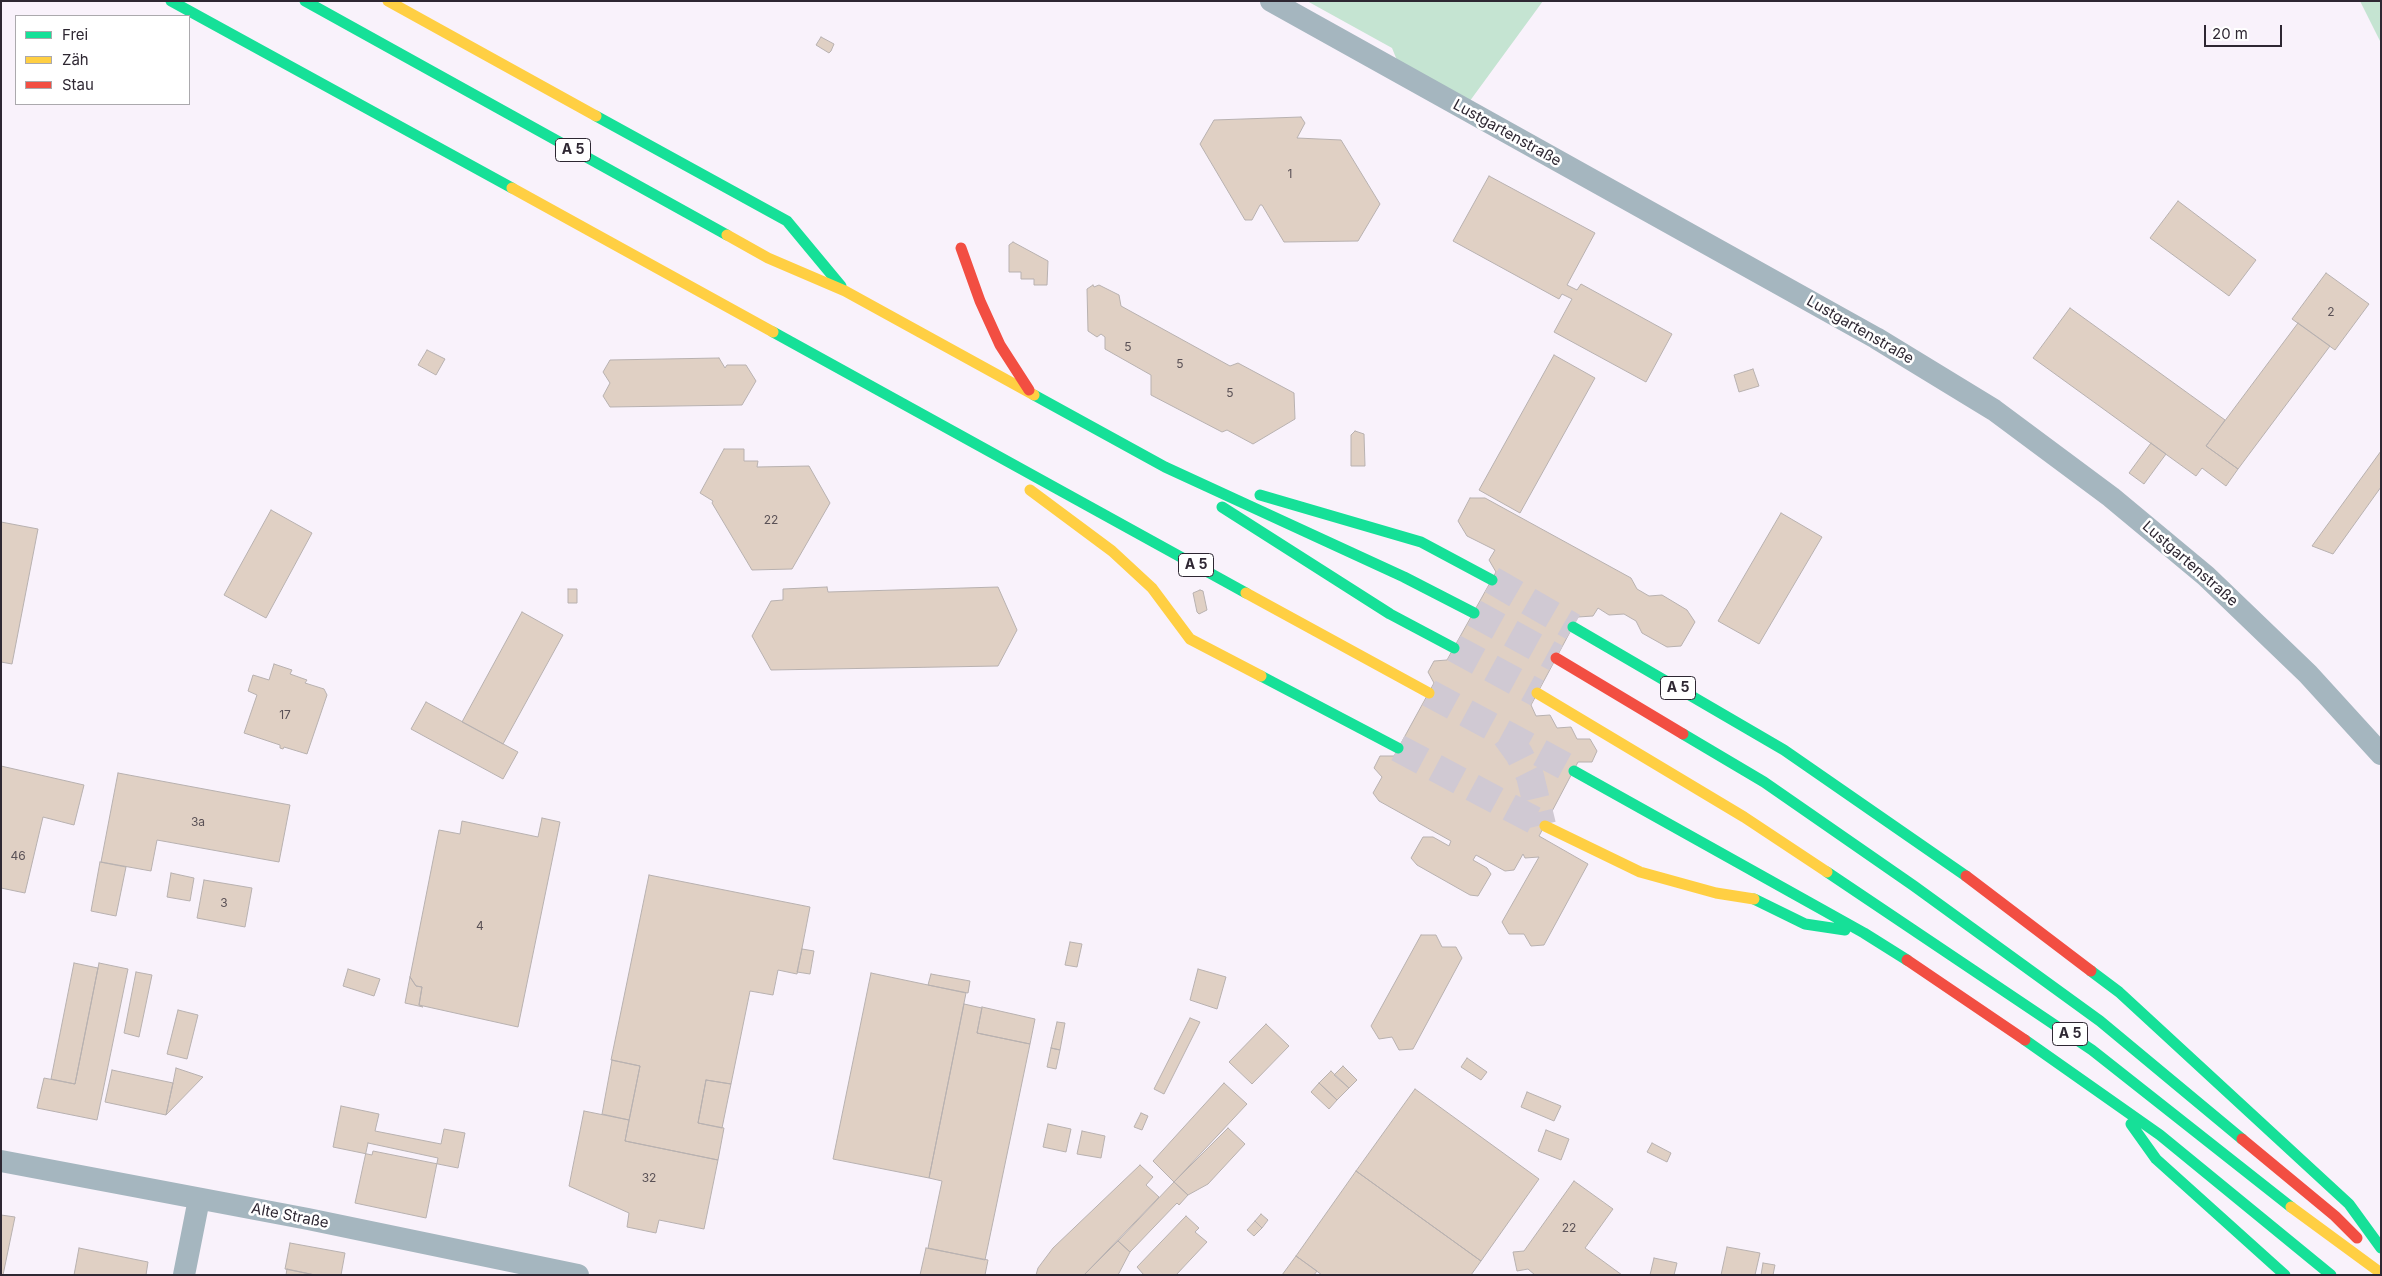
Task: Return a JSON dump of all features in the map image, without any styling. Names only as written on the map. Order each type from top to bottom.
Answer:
[{"type":"highway","name":"A 5","points":[[171,1],[1429,693]]},
{"type":"highway","name":"A 5","points":[[305,1],[768,258],[845,291],[1165,467],[1404,577],[1474,613]]},
{"type":"highway","points":[[388,1],[787,221],[845,291]]},
{"type":"highway","points":[[961,248],[980,301],[1000,345],[1031,394]]},
{"type":"highway","points":[[964,437],[1017,480],[1112,551],[1152,588],[1190,638],[1398,748]]},
{"type":"highway","name":"A 5","points":[[1165,467],[1421,542],[1492,580]]},
{"type":"highway","name":"A 5","points":[[1165,467],[1260,533],[1390,614],[1454,648]]},
{"type":"highway","name":"A 5","points":[[1573,627],[1784,750],[1943,858],[2112,986],[2349,1204],[2381,1248]]},
{"type":"highway","name":"A 5","points":[[1556,658],[1764,782],[1914,886],[2100,1021],[2335,1216],[2381,1262]]},
{"type":"highway","name":"A 5","points":[[1537,693],[1744,817],[2092,1050],[2322,1232],[2381,1273]]},
{"type":"highway","name":"A 5","points":[[1574,771],[1864,933],[1931,976],[2160,1135],[2331,1275]]},
{"type":"highway","points":[[1545,826],[1640,872],[1716,893],[1751,898],[1805,924],[1864,933]]},
{"type":"highway","points":[[2119,1106],[2156,1159],[2285,1275]]},
{"type":"street","name":"Lustgartenstraße","points":[[1271,1],[1876,338],[1994,410],[2111,497],[2206,576],[2308,674],[2381,754]]},
{"type":"street","name":"Alte Straße","points":[[1,1161],[578,1275]]},
{"type":"street","points":[[184,1275],[199,1199]]},
{"type":"green space","points":[[1307,1],[1543,1],[1464,109],[1403,75],[1392,48]]},
{"type":"green space","points":[[2360,1],[2381,1],[2381,43]]},
{"type":"building","points":[[821,37],[834,44],[829,53],[816,45]]},
{"type":"building","points":[[1301,117],[1305,123],[1297,138],[1341,140],[1380,204],[1358,241],[1284,242],[1262,205],[1260,205],[1252,220],[1245,220],[1200,144],[1214,120]]},
{"type":"building","points":[[1489,176],[1595,233],[1567,285],[1577,290],[1581,284],[1672,334],[1646,382],[1554,332],[1572,299],[1562,294],[1559,299],[1453,241]]},
{"type":"building","points":[[2178,201],[2256,260],[2229,296],[2150,238]]},
{"type":"building","points":[[1013,242],[1048,261],[1047,285],[1034,285],[1034,279],[1021,279],[1021,272],[1009,272],[1009,245]]},
{"type":"building","points":[[2326,273],[2369,304],[2335,350],[2292,319]]},
{"type":"building","points":[[1093,285],[1094,287],[1099,285],[1119,295],[1121,306],[1230,366],[1238,363],[1294,393],[1295,419],[1253,444],[1227,430],[1222,432],[1151,395],[1151,375],[1105,349],[1105,337],[1101,334],[1097,337],[1088,331],[1087,289]]},
{"type":"building","points":[[2070,308],[2225,420],[2206,446],[2238,469],[2226,486],[2202,468],[2196,476],[2033,358]]},
{"type":"building","points":[[2298,323],[2330,346],[2238,469],[2206,446]]},
{"type":"building","points":[[427,350],[445,359],[436,375],[418,365]]},
{"type":"building","points":[[1554,355],[1595,378],[1520,513],[1479,490]]},
{"type":"building","points":[[719,358],[725,368],[727,365],[746,365],[756,381],[742,405],[610,407],[603,396],[610,383],[603,372],[610,360]]},
{"type":"building","points":[[1753,369],[1759,386],[1739,392],[1734,375]]},
{"type":"building","points":[[1355,431],[1364,434],[1365,466],[1351,466],[1351,435]]},
{"type":"building","points":[[2151,443],[2166,454],[2144,484],[2129,473]]},
{"type":"building","points":[[724,449],[744,449],[744,461],[758,461],[757,467],[809,466],[830,503],[792,569],[752,570],[712,503],[713,501],[700,493]]},
{"type":"building","points":[[2381,451],[2381,487],[2333,554],[2312,546]]},
{"type":"building","points":[[1470,498],[1485,498],[1631,578],[1637,589],[1649,596],[1662,595],[1687,610],[1695,622],[1681,646],[1667,647],[1642,633],[1636,621],[1624,614],[1609,615],[1598,608],[1593,616],[1578,617],[1531,705],[1536,716],[1550,715],[1557,728],[1571,727],[1577,739],[1590,739],[1597,751],[1592,762],[1578,762],[1539,836],[1588,864],[1544,945],[1531,946],[1524,934],[1509,934],[1502,922],[1539,857],[1525,858],[1523,854],[1514,870],[1505,871],[1476,855],[1473,860],[1487,868],[1491,874],[1478,896],[1470,895],[1417,865],[1411,858],[1423,837],[1433,837],[1449,846],[1451,841],[1379,801],[1373,793],[1382,777],[1374,768],[1380,756],[1394,756],[1434,683],[1428,672],[1434,661],[1447,660],[1496,572],[1489,560],[1495,550],[1467,536],[1458,521]]},
{"type":"building","points":[[271,510],[312,533],[266,618],[224,595]]},
{"type":"building","points":[[1781,513],[1822,537],[1759,644],[1718,621]]},
{"type":"building","points":[[1,522],[38,529],[12,664],[1,662]]},
{"type":"building","points":[[827,587],[828,592],[998,587],[1017,630],[998,666],[771,670],[752,636],[771,601],[783,600],[783,589]]},
{"type":"building","points":[[568,589],[577,589],[577,603],[568,603]]},
{"type":"building","points":[[1200,590],[1203,591],[1207,610],[1199,614],[1193,593]]},
{"type":"building","points":[[522,612],[563,635],[503,744],[462,722]]},
{"type":"building","points":[[274,664],[292,670],[290,674],[307,680],[305,683],[324,689],[327,695],[307,754],[284,747],[283,749],[280,748],[280,745],[244,733],[257,695],[248,691],[253,675],[269,680]]},
{"type":"building","points":[[426,702],[518,752],[503,779],[411,729]]},
{"type":"building","points":[[1,766],[84,785],[74,825],[43,817],[25,893],[1,888]]},
{"type":"building","points":[[118,773],[290,805],[279,862],[157,840],[151,871],[101,862]]},
{"type":"building","points":[[542,818],[560,822],[518,1027],[419,1005],[422,987],[416,986],[410,977],[439,830],[460,834],[462,821],[538,837]]},
{"type":"building","points":[[100,862],[126,867],[116,916],[91,911]]},
{"type":"building","points":[[171,873],[194,878],[190,901],[167,897]]},
{"type":"building","points":[[649,875],[810,907],[797,974],[778,970],[773,995],[750,991],[731,1084],[706,1080],[698,1123],[724,1128],[718,1160],[625,1141],[640,1066],[611,1060]]},
{"type":"building","points":[[204,880],[252,888],[245,927],[197,918]]},
{"type":"building","points":[[1421,935],[1436,935],[1442,947],[1456,947],[1462,958],[1413,1049],[1399,1050],[1392,1037],[1379,1039],[1371,1026]]},
{"type":"building","points":[[1070,942],[1082,944],[1077,967],[1065,965]]},
{"type":"building","points":[[802,949],[814,951],[810,974],[797,972]]},
{"type":"building","points":[[74,963],[98,968],[75,1084],[51,1079]]},
{"type":"building","points":[[99,963],[128,969],[97,1120],[37,1108],[44,1078],[75,1084]]},
{"type":"building","points":[[348,969],[380,979],[374,996],[343,986]]},
{"type":"building","points":[[1198,969],[1226,977],[1217,1009],[1190,1000]]},
{"type":"building","points":[[136,972],[152,975],[139,1037],[124,1033]]},
{"type":"building","points":[[871,973],[966,993],[929,1178],[833,1159]]},
{"type":"building","points":[[931,974],[970,981],[968,993],[928,985]]},
{"type":"building","points":[[410,977],[416,986],[422,987],[419,1005],[423,1007],[405,1003]]},
{"type":"building","points":[[964,1004],[982,1008],[977,1033],[1030,1044],[985,1260],[928,1248],[942,1181],[929,1178]]},
{"type":"building","points":[[982,1007],[1035,1019],[1030,1044],[977,1033]]},
{"type":"building","points":[[178,1010],[198,1015],[187,1059],[167,1054]]},
{"type":"building","points":[[1190,1018],[1200,1022],[1164,1094],[1154,1089]]},
{"type":"building","points":[[1057,1022],[1065,1023],[1060,1050],[1051,1048]]},
{"type":"building","points":[[1266,1024],[1289,1046],[1252,1084],[1229,1062]]},
{"type":"building","points":[[1051,1048],[1060,1050],[1056,1069],[1047,1067]]},
{"type":"building","points":[[1467,1058],[1487,1072],[1481,1080],[1461,1067]]},
{"type":"building","points":[[612,1060],[640,1066],[629,1120],[602,1114]]},
{"type":"building","points":[[1343,1066],[1357,1080],[1349,1088],[1334,1075]]},
{"type":"building","points":[[176,1068],[203,1077],[166,1115],[173,1083]]},
{"type":"building","points":[[112,1070],[173,1083],[166,1115],[105,1102]]},
{"type":"building","points":[[1331,1071],[1349,1088],[1337,1100],[1319,1083]]},
{"type":"building","points":[[706,1080],[731,1084],[722,1128],[698,1123]]},
{"type":"building","points":[[1224,1083],[1247,1104],[1174,1182],[1153,1161]]},
{"type":"building","points":[[1319,1083],[1337,1100],[1329,1109],[1311,1092]]},
{"type":"building","points":[[1415,1089],[1539,1179],[1481,1261],[1356,1171]]},
{"type":"building","points":[[1527,1092],[1561,1106],[1554,1121],[1521,1107]]},
{"type":"building","points":[[341,1106],[379,1114],[375,1131],[441,1144],[444,1129],[465,1133],[458,1168],[373,1151],[372,1155],[333,1147]]},
{"type":"building","points":[[584,1111],[629,1120],[625,1141],[718,1160],[704,1229],[659,1220],[656,1233],[627,1227],[629,1213],[569,1186]]},
{"type":"building","points":[[1141,1113],[1148,1116],[1142,1130],[1134,1127]]},
{"type":"building","points":[[1048,1124],[1071,1129],[1066,1152],[1043,1147]]},
{"type":"building","points":[[1228,1128],[1245,1144],[1208,1184],[1188,1195],[1174,1182]]},
{"type":"building","points":[[1546,1130],[1569,1139],[1561,1160],[1538,1151]]},
{"type":"building","points":[[1082,1131],[1105,1136],[1101,1158],[1077,1154]]},
{"type":"building","points":[[368,1143],[438,1158],[426,1218],[355,1203]]},
{"type":"building","points":[[1652,1143],[1671,1153],[1667,1162],[1647,1152]]},
{"type":"building","points":[[1140,1165],[1153,1177],[1146,1185],[1159,1197],[1084,1275],[1036,1275],[1038,1268],[1053,1248]]},
{"type":"building","points":[[1356,1171],[1481,1261],[1471,1275],[1322,1275],[1296,1256]]},
{"type":"building","points":[[1574,1181],[1613,1209],[1585,1248],[1622,1275],[1535,1275],[1528,1269],[1517,1271],[1513,1252],[1524,1251]]},
{"type":"building","points":[[1174,1182],[1188,1195],[1179,1205],[1177,1203],[1130,1252],[1118,1241]]},
{"type":"building","points":[[1261,1214],[1268,1220],[1262,1228],[1255,1221]]},
{"type":"building","points":[[1,1215],[15,1217],[3,1275],[1,1275]]},
{"type":"building","points":[[1186,1216],[1199,1228],[1195,1232],[1207,1242],[1176,1275],[1144,1275],[1137,1267]]},
{"type":"building","points":[[1255,1221],[1262,1228],[1254,1236],[1247,1230]]},
{"type":"building","points":[[1118,1241],[1130,1252],[1118,1275],[1084,1275]]},
{"type":"building","points":[[290,1243],[345,1253],[341,1275],[315,1275],[285,1269]]},
{"type":"building","points":[[1727,1247],[1760,1253],[1755,1275],[1721,1275]]},
{"type":"building","points":[[79,1248],[148,1262],[146,1275],[74,1275]]},
{"type":"building","points":[[926,1248],[988,1260],[985,1275],[920,1275]]},
{"type":"building","points":[[1296,1256],[1317,1271],[1314,1275],[1282,1275]]},
{"type":"building","points":[[1654,1258],[1677,1263],[1674,1275],[1650,1275]]},
{"type":"building","points":[[1763,1263],[1775,1265],[1773,1275],[1761,1275]]},
{"type":"building","points":[[287,1269],[315,1275],[286,1275]]},
{"type":"tunnel","points":[[1492,580],[1573,627]]},
{"type":"tunnel","points":[[1474,613],[1556,658]]},
{"type":"tunnel","points":[[1454,648],[1537,693]]},
{"type":"tunnel","points":[[1429,693],[1574,771]]},
{"type":"tunnel","points":[[1506,736],[1519,754],[1530,776],[1542,825]]},
{"type":"tunnel","points":[[1398,748],[1545,826]]},
{"type":"traffic: fast","points":[[171,1],[512,188]]},
{"type":"traffic: fast","points":[[305,1],[727,235]]},
{"type":"traffic: fast","points":[[596,116],[787,221],[841,286]]},
{"type":"traffic: fast","points":[[773,332],[1246,593]]},
{"type":"traffic: fast","points":[[1034,395],[1165,467],[1404,577],[1474,613]]},
{"type":"traffic: fast","points":[[1260,495],[1421,542],[1492,580]]},
{"type":"traffic: fast","points":[[1222,507],[1390,614],[1454,648]]},
{"type":"traffic: fast","points":[[1573,627],[1784,750],[1966,876]]},
{"type":"traffic: fast","points":[[1261,676],[1398,748]]},
{"type":"traffic: fast","points":[[1683,734],[1764,782],[1914,886],[2100,1021],[2242,1139]]},
{"type":"traffic: fast","points":[[1574,771],[1864,933],[1907,960]]},
{"type":"traffic: fast","points":[[1827,872],[2092,1050],[2291,1207]]},
{"type":"traffic: fast","points":[[1754,899],[1805,924],[1845,930]]},
{"type":"traffic: fast","points":[[2091,971],[2119,992],[2349,1204],[2381,1248]]},
{"type":"traffic: fast","points":[[2025,1040],[2160,1135],[2331,1275]]},
{"type":"traffic: fast","points":[[2131,1124],[2156,1159],[2285,1275]]},
{"type":"traffic: slow","points":[[388,1],[596,116]]},
{"type":"traffic: slow","points":[[512,188],[773,332]]},
{"type":"traffic: slow","points":[[727,235],[768,258],[845,291],[1034,395]]},
{"type":"traffic: slow","points":[[1030,490],[1112,551],[1152,588],[1190,639],[1261,676]]},
{"type":"traffic: slow","points":[[1246,593],[1429,693]]},
{"type":"traffic: slow","points":[[1537,693],[1744,817],[1827,872]]},
{"type":"traffic: slow","points":[[1545,826],[1640,872],[1716,893],[1754,899]]},
{"type":"traffic: slow","points":[[2291,1207],[2381,1273]]},
{"type":"traffic: jam","points":[[961,248],[980,301],[1000,345],[1029,390]]},
{"type":"traffic: jam","points":[[1556,658],[1683,734]]},
{"type":"traffic: jam","points":[[1966,876],[2091,971]]},
{"type":"traffic: jam","points":[[1907,960],[2025,1040]]},
{"type":"traffic: jam","points":[[2242,1139],[2335,1216],[2357,1238]]}]
